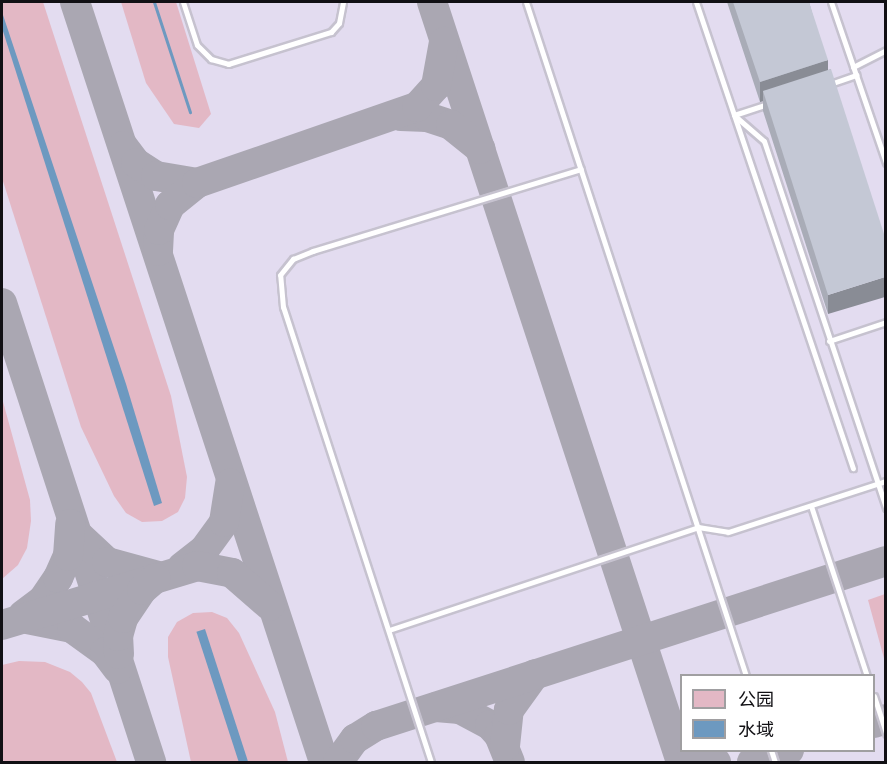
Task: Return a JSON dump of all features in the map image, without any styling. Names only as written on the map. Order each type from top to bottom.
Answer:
[{"type":"lane","points":[[183,2],[197,45],[211,59],[228,64],[331,32],[339,23],[343,2]]},
{"type":"lane","points":[[526,2],[746,674]]},
{"type":"lane","points":[[696,2],[853,468]]},
{"type":"lane","points":[[831,2],[885,163]]},
{"type":"lane","points":[[853,67],[885,50]]},
{"type":"lane","points":[[823,86],[856,75]]},
{"type":"lane","points":[[734,115],[778,100]]},
{"type":"lane","points":[[734,115],[764,141],[885,508]]},
{"type":"lane","points":[[431,762],[283,307],[280,275],[293,259],[313,251],[581,169]]},
{"type":"lane","points":[[829,342],[885,322]]},
{"type":"lane","points":[[389,630],[698,527],[728,532],[885,481]]},
{"type":"lane","points":[[811,506],[867,674]]},
{"type":"lane","points":[[875,702],[885,734]]},
{"type":"shaded area","points":[[2,2],[885,2],[885,762],[2,762]]},
{"type":"green space","points":[[2,2],[43,2],[171,396],[187,477],[185,498],[178,512],[162,521],[142,522],[126,513],[114,496],[81,427],[2,178]]},
{"type":"green space","points":[[121,2],[176,2],[211,114],[199,128],[174,124],[146,83]]},
{"type":"green space","points":[[2,398],[30,500],[31,521],[27,548],[18,565],[2,579]]},
{"type":"green space","points":[[886,594],[885,662],[868,600]]},
{"type":"green space","points":[[212,612],[227,618],[239,633],[275,712],[288,762],[191,762],[168,657],[168,637],[177,622],[193,613]]},
{"type":"green space","points":[[19,661],[45,662],[70,672],[82,682],[91,693],[117,762],[2,762],[2,665]]},
{"type":"water","points":[[2,12],[126,384],[162,503],[154,506],[2,28]]},
{"type":"water","points":[[205,629],[248,762],[239,762],[196,632]]},
{"type":"building","points":[[733,2],[809,2],[828,60],[760,82]]},
{"type":"building","points":[[831,69],[885,237],[885,277],[828,295],[763,91]]},
{"type":"waterway","points":[[154,2],[190,112]]},
{"type":"taxiway","points":[[75,2],[324,762]]},
{"type":"taxiway","points":[[432,2],[681,762]]},
{"type":"taxiway","points":[[158,251],[159,230],[170,205],[197,183],[417,107],[436,86],[444,42]]},
{"type":"taxiway","points":[[401,116],[427,117],[451,125],[481,149]]},
{"type":"taxiway","points":[[123,146],[136,163],[156,176],[197,183]]},
{"type":"taxiway","points":[[2,303],[151,762]]},
{"type":"taxiway","points":[[182,567],[204,550],[224,522],[230,483]]},
{"type":"taxiway","points":[[23,615],[43,600],[58,578],[68,556],[70,524]]},
{"type":"taxiway","points":[[78,535],[107,562],[158,576]]},
{"type":"taxiway","points":[[338,762],[355,739],[376,726],[886,561]]},
{"type":"taxiway","points":[[2,625],[197,566],[232,573],[270,606]]},
{"type":"taxiway","points":[[119,654],[118,636],[123,618],[142,590],[156,578]]},
{"type":"taxiway","points":[[27,619],[72,628],[105,652],[118,669]]},
{"type":"taxiway","points":[[505,746],[509,710],[535,674]]},
{"type":"taxiway","points":[[436,707],[460,709],[490,725],[499,735],[510,762]]},
{"type":"taxiway","points":[[875,723],[886,719]]},
{"type":"taxiway","points":[[696,752],[716,762]]},
{"type":"taxiway","points":[[752,762],[783,752]]}]
